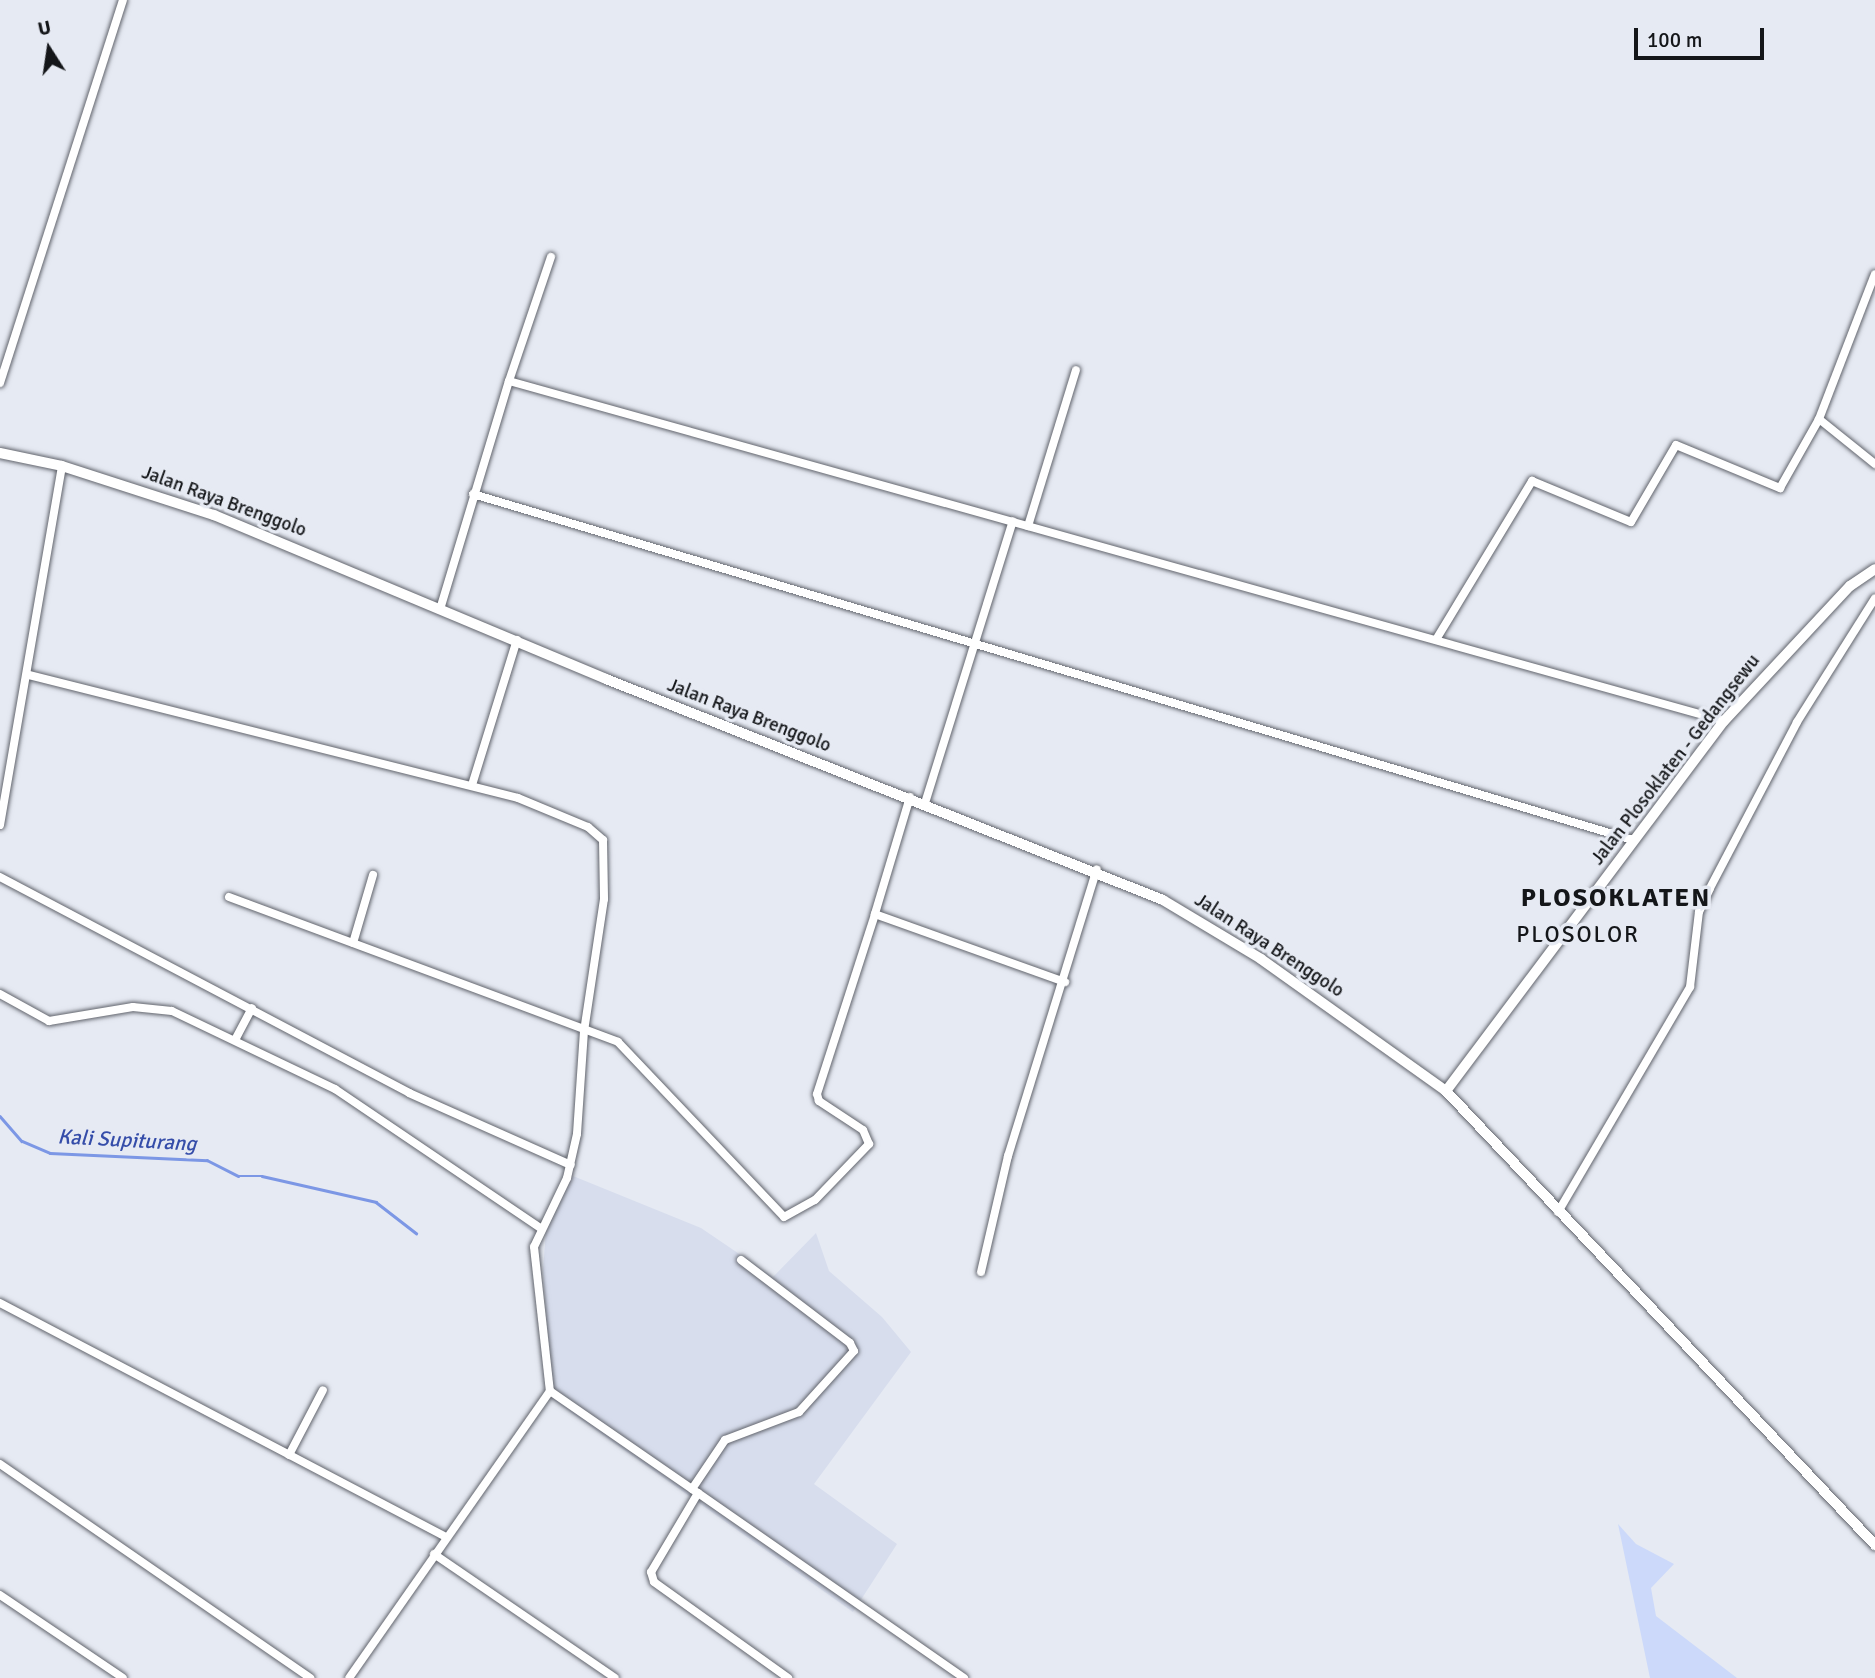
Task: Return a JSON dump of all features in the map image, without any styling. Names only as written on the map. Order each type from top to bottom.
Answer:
[{"type":"main road","name":"Jalan Raya Brenggolo","points":[[0,453],[62,466],[214,515],[517,640],[1097,869],[1163,900],[1261,959],[1447,1091],[1558,1212],[1875,1545]]},
{"type":"main road","name":"Jalan Plosoklaten - Gedangsewu","points":[[1447,1091],[1724,721],[1850,586],[1875,569]]},
{"type":"street","points":[[0,383],[123,0]]},
{"type":"street","points":[[440,606],[473,494],[551,257]]},
{"type":"street","points":[[1437,638],[1532,481],[1631,522],[1673,445],[1778,489],[1819,419],[1875,274]]},
{"type":"street","points":[[1028,526],[1076,370]]},
{"type":"street","points":[[509,381],[1437,638],[1724,721]]},
{"type":"street","points":[[1819,419],[1875,464]]},
{"type":"street","points":[[0,825],[29,675],[62,466]]},
{"type":"street","points":[[473,494],[1633,840]]},
{"type":"street","points":[[925,803],[978,643],[1013,521]]},
{"type":"street","points":[[1558,1212],[1690,987],[1699,912],[1710,888],[1797,722],[1875,598]]},
{"type":"street","points":[[472,785],[517,640]]},
{"type":"street","points":[[29,675],[472,785],[588,827],[603,840],[604,900],[584,1031],[571,1165],[540,1228],[534,1262],[550,1391],[444,1536],[348,1678]]},
{"type":"street","points":[[229,897],[618,1042],[633,1054],[771,1207],[784,1217],[792,1216],[837,1181],[869,1144],[863,1130],[819,1101],[817,1094],[910,797]]},
{"type":"street","points":[[981,1272],[1008,1156],[1065,982],[1097,869]]},
{"type":"street","points":[[353,943],[373,875]]},
{"type":"street","points":[[0,877],[252,1008],[408,1093],[571,1165]]},
{"type":"street","points":[[875,914],[1065,982]]},
{"type":"street","points":[[0,993],[49,1021],[151,1006],[235,1041],[335,1089],[540,1228]]},
{"type":"street","points":[[235,1041],[252,1008]]},
{"type":"street","points":[[741,1260],[850,1343],[854,1351],[799,1412],[725,1440],[651,1572],[654,1582],[788,1678]]},
{"type":"street","points":[[0,1304],[444,1536]]},
{"type":"street","points":[[289,1455],[323,1390]]},
{"type":"street","points":[[550,1391],[964,1678]]},
{"type":"street","points":[[0,1464],[310,1678]]},
{"type":"street","points":[[434,1554],[615,1678]]},
{"type":"street","points":[[0,1595],[123,1678]]},
{"type":"shaded area","points":[[573,1176],[701,1228],[773,1277],[816,1233],[829,1271],[882,1317],[911,1352],[814,1484],[897,1544],[853,1612],[552,1399],[543,1270],[546,1231]]},
{"type":"shaded area","points":[[1618,1524],[1636,1544],[1674,1564],[1651,1588],[1656,1616],[1737,1678],[1650,1678]]},
{"type":"waterway","name":"Kali Supiturang","points":[[0,1116],[22,1141],[50,1153],[207,1160],[238,1176],[262,1176],[376,1202],[416,1233]]},
{"type":"district","name":"PLOSOKLATEN","points":[[1616,899]]},
{"type":"district","name":"PLOSOLOR","points":[[1578,935]]}]
